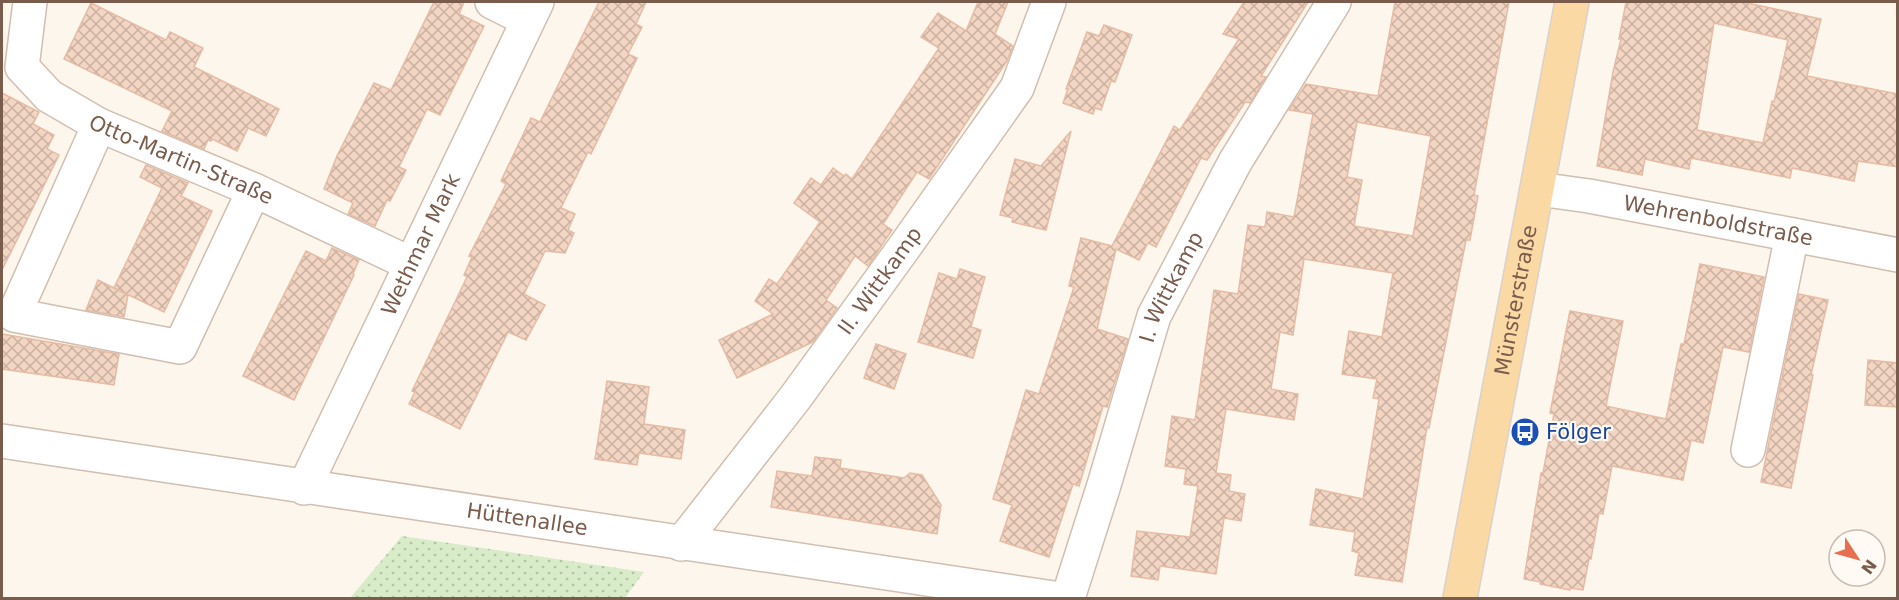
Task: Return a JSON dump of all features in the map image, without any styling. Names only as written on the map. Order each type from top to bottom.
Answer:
[{"type":"main road","name":"Münsterstraße","points":[[1460,598],[1572,2]]},
{"type":"street","name":"Otto-Martin-Straße","points":[[30,2],[22,67],[49,96],[99,125],[254,190],[411,264]]},
{"type":"street","points":[[492,2],[533,11]]},
{"type":"street","name":"II. Wittkamp","points":[[681,544],[795,398],[1017,88],[1049,2]]},
{"type":"street","name":"I. Wittkamp","points":[[1068,598],[1155,316],[1235,162],[1334,2]]},
{"type":"street","name":"Wethmar Mark","points":[[304,488],[533,11]]},
{"type":"street","points":[[99,125],[8,314],[180,347],[254,190]]},
{"type":"street","name":"Wehrenboldstraße","points":[[1538,189],[1589,196],[1898,255]]},
{"type":"street","points":[[1748,450],[1792,236]]},
{"type":"street","name":"Hüttenallee","points":[[2,441],[304,488],[1054,598]]},
{"type":"green space","points":[[402,536],[644,572],[625,598],[350,598]]},
{"type":"building","points":[[434,2],[464,2],[459,14],[484,26],[440,115],[427,109],[399,167],[406,170],[390,201],[387,200],[375,226],[348,214],[353,203],[324,189],[337,156],[374,83],[391,90]]},
{"type":"building","points":[[599,2],[646,2],[636,24],[642,27],[628,54],[637,58],[591,154],[588,152],[561,208],[575,214],[568,230],[574,233],[565,253],[545,251],[524,294],[545,305],[526,340],[508,332],[460,429],[409,404],[415,392],[412,391],[467,277],[464,275],[472,257],[469,256],[506,184],[501,181],[531,118],[540,122]]},
{"type":"building","points":[[978,2],[1008,2],[995,34],[1013,46],[1007,61],[929,179],[917,172],[883,224],[892,230],[868,266],[855,256],[826,300],[837,308],[813,342],[737,378],[719,340],[773,314],[755,301],[769,279],[777,284],[820,222],[794,203],[811,178],[821,185],[833,168],[852,179],[939,48],[921,37],[938,13],[966,31]]},
{"type":"building","points":[[1244,2],[1308,2],[1261,76],[1266,77],[1250,103],[1245,102],[1207,160],[1201,158],[1156,247],[1148,243],[1139,260],[1116,249],[1097,329],[1128,339],[1107,407],[1103,406],[1079,486],[1073,484],[1049,557],[1000,541],[1012,505],[993,499],[1026,390],[1039,394],[1074,287],[1069,286],[1081,238],[1112,246],[1174,126],[1180,130],[1239,39],[1223,34]]},
{"type":"building","points":[[1395,2],[1509,2],[1474,195],[1478,196],[1470,240],[1466,240],[1429,428],[1427,427],[1402,582],[1355,575],[1359,553],[1352,551],[1355,532],[1310,525],[1316,489],[1363,499],[1379,399],[1373,398],[1377,379],[1342,374],[1349,331],[1382,337],[1393,273],[1304,259],[1293,335],[1280,332],[1271,389],[1298,394],[1294,420],[1226,409],[1216,473],[1231,475],[1229,491],[1245,494],[1241,521],[1224,518],[1216,574],[1160,566],[1158,580],[1131,576],[1137,531],[1190,537],[1198,486],[1184,484],[1186,469],[1165,466],[1172,416],[1195,420],[1214,290],[1238,294],[1248,225],[1265,227],[1267,212],[1294,217],[1313,114],[1289,110],[1306,84],[1378,96]],"holes":[[[1357,122],[1431,136],[1413,236],[1354,226],[1362,180],[1347,177]]]},
{"type":"building","points":[[1626,2],[1743,2],[1821,19],[1807,76],[1898,94],[1898,167],[1858,161],[1854,181],[1792,168],[1790,178],[1691,158],[1689,169],[1645,159],[1642,175],[1597,166],[1621,39],[1619,39]],"holes":[[[1714,23],[1788,40],[1763,143],[1697,130]]]},
{"type":"building","points":[[91,3],[166,40],[170,32],[203,48],[194,67],[279,109],[266,136],[248,128],[237,151],[212,139],[208,140],[204,149],[162,131],[172,111],[64,59]]},
{"type":"building","points":[[1104,25],[1132,35],[1115,82],[1111,81],[1101,110],[1095,108],[1093,114],[1063,103],[1087,32],[1099,36]]},
{"type":"building","points":[[2,93],[39,112],[33,124],[54,135],[47,149],[59,155],[2,270]]},
{"type":"building","points":[[1071,131],[1046,230],[1012,222],[1013,218],[1000,215],[1015,159],[1041,166]]},
{"type":"building","points":[[146,165],[188,183],[181,196],[212,211],[164,312],[114,288],[162,188],[140,177]]},
{"type":"building","points":[[332,248],[359,260],[294,400],[243,376],[306,251],[326,261]]},
{"type":"building","points":[[1700,264],[1764,277],[1749,352],[1723,347],[1703,443],[1691,440],[1683,480],[1612,466],[1603,514],[1599,513],[1583,590],[1570,588],[1570,590],[1524,579],[1541,473],[1543,473],[1554,414],[1550,413],[1570,311],[1623,321],[1606,406],[1666,419]]},
{"type":"building","points":[[960,269],[985,277],[971,327],[981,330],[973,358],[918,342],[939,273],[957,279]]},
{"type":"building","points":[[98,280],[128,295],[124,317],[86,310]]},
{"type":"building","points":[[1799,294],[1828,300],[1811,375],[1813,375],[1791,488],[1761,482]]},
{"type":"building","points":[[2,334],[119,354],[114,385],[2,369]]},
{"type":"building","points":[[876,344],[906,354],[894,389],[864,378]]},
{"type":"building","points":[[1868,360],[1898,363],[1898,407],[1865,405]]},
{"type":"building","points":[[607,381],[649,387],[644,424],[685,430],[681,459],[639,453],[637,465],[595,459]]},
{"type":"building","points":[[815,457],[841,460],[840,468],[904,478],[910,473],[922,475],[941,505],[937,534],[771,507],[777,471],[812,476]]},
{"type":"place","name":"Fölger","points":[[1525,432]]}]
